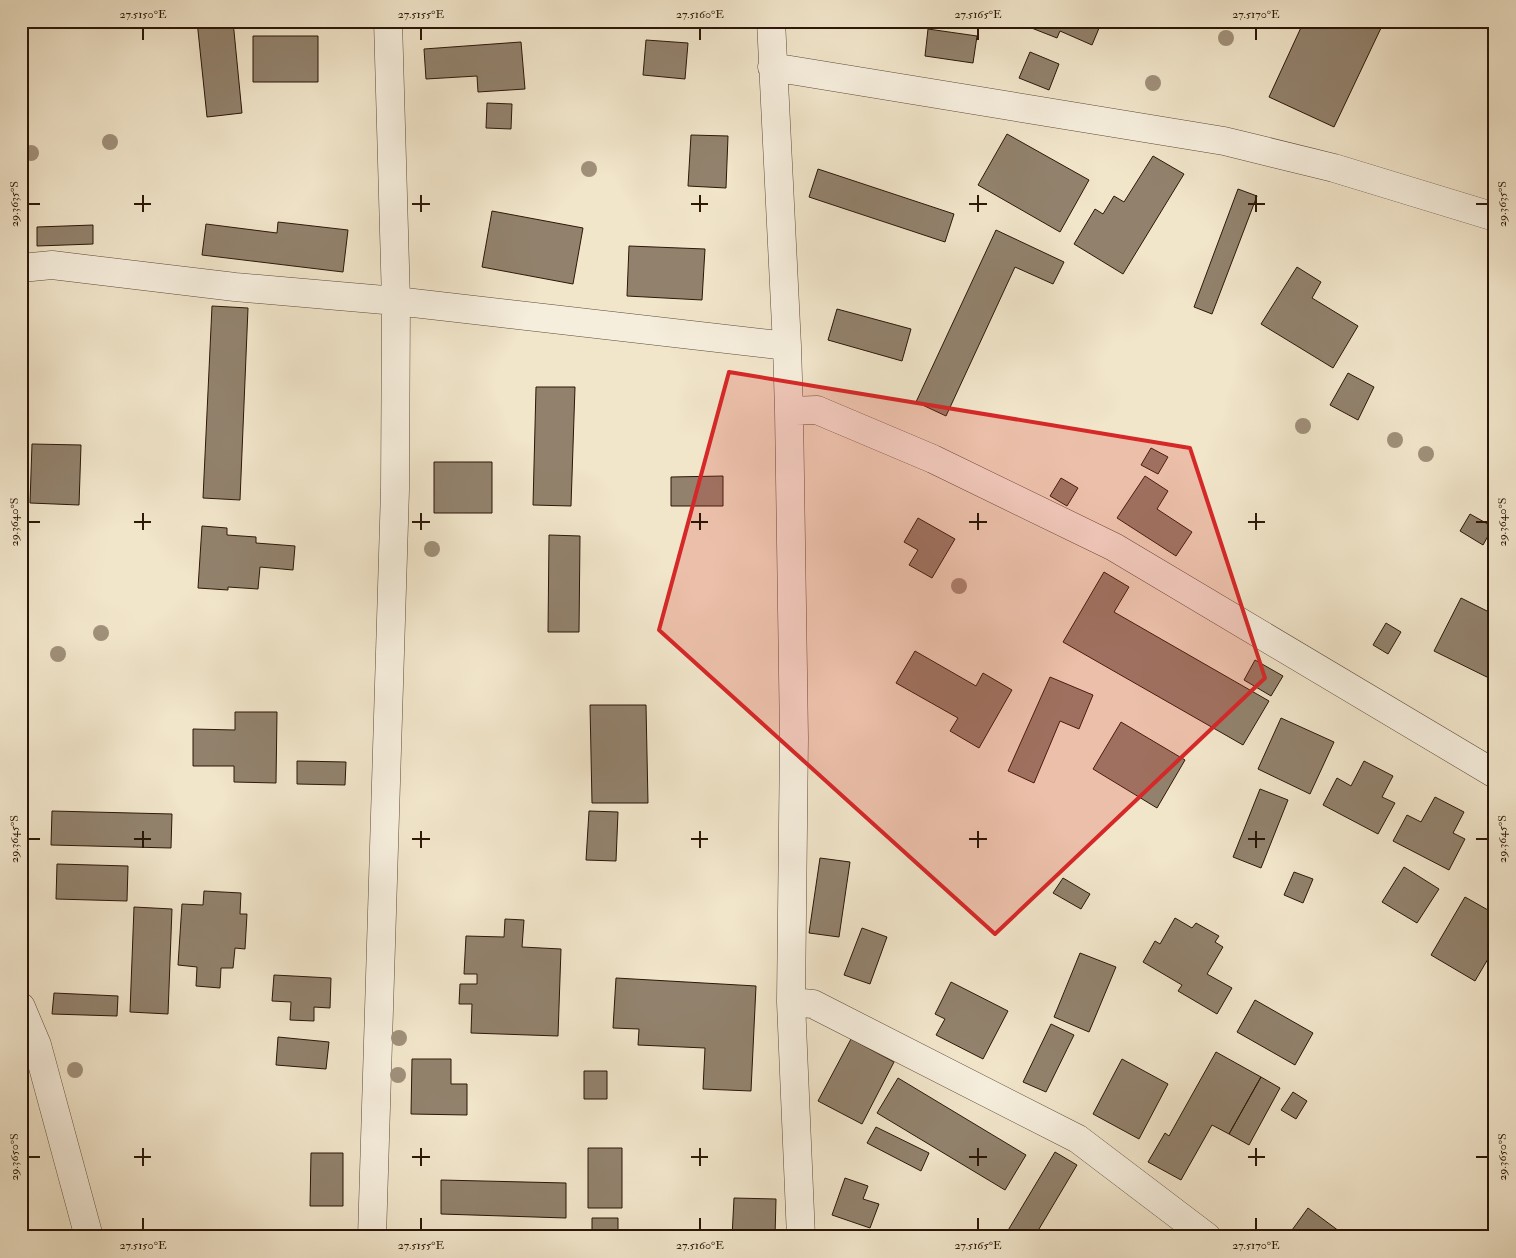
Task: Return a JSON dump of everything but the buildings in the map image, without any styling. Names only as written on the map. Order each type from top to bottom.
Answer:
[{"type":"street","points":[[372,1237],[394,510],[396,301],[388,21]]},
{"type":"street","points":[[770,21],[789,411],[794,738],[791,1002],[801,1237]]},
{"type":"street","points":[[772,67],[1224,141],[1334,168],[1495,217]]},
{"type":"street","points":[[21,268],[52,265],[235,287],[396,301],[787,346]]},
{"type":"street","points":[[789,411],[817,410],[933,459],[1114,547],[1495,774]]},
{"type":"street","points":[[791,1002],[813,1004],[1078,1140],[1207,1237]]},
{"type":"street","points":[[21,1007],[29,1048],[89,1237]]},
{"type":"highlighted area","points":[[729,372],[1190,448],[1265,678],[995,934],[659,630]]}]
